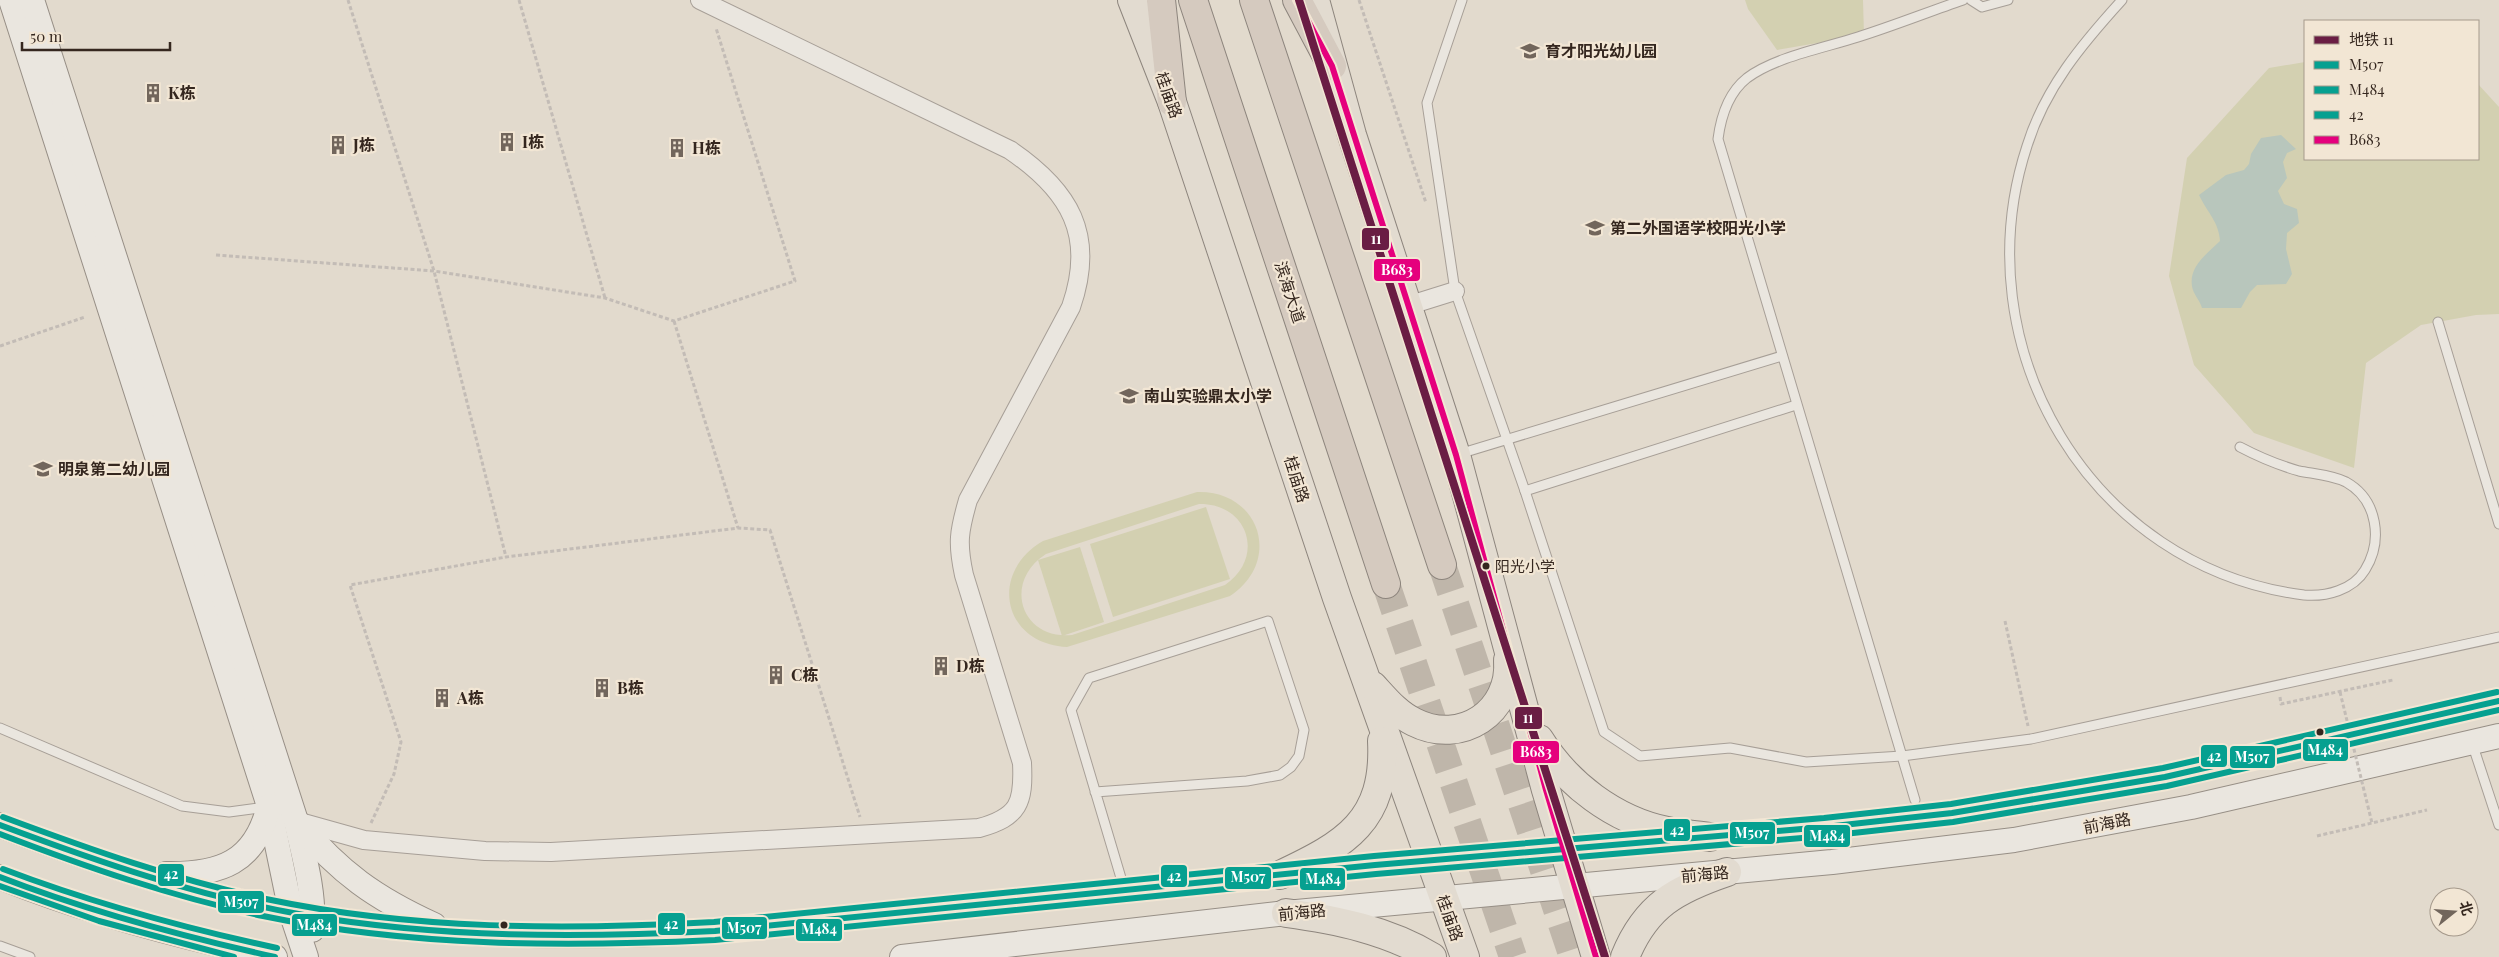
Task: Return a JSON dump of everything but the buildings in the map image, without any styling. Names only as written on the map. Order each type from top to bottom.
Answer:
[{"type":"highway","points":[[1161,0],[1172,102]]},
{"type":"highway","name":"滨海大道","points":[[1193,0],[1386,584]]},
{"type":"highway","points":[[1254,0],[1442,565]]},
{"type":"highway","points":[[1297,0],[1332,66]]},
{"type":"main road","points":[[11,0],[302,914]]},
{"type":"main road","points":[[32,0],[296,821],[302,914],[308,957]]},
{"type":"main road","name":"桂庙路","points":[[1132,0],[1172,102],[1337,598],[1377,707],[1429,861],[1465,957]]},
{"type":"main road","points":[[1315,0],[1332,66],[1456,455],[1524,706],[1596,957]]},
{"type":"main road","points":[[1367,679],[1393,707],[1413,722],[1433,730],[1466,727],[1482,718],[1494,708],[1503,694],[1509,671],[1507,642]]},
{"type":"main road","points":[[0,825],[77,855],[136,874],[212,895],[302,914],[451,932],[588,937],[715,931],[1280,875],[1710,837],[1952,813],[2165,777],[2499,701]]},
{"type":"main road","points":[[1524,706],[1539,739],[1554,762],[1576,784],[1602,804],[1631,820],[1667,831],[1710,837]]},
{"type":"main road","points":[[1280,875],[1305,863],[1344,839],[1367,816],[1374,804],[1383,762],[1377,707]]},
{"type":"main road","name":"前海路","points":[[902,957],[1286,913],[1903,855],[2024,838],[2191,807],[2499,736]]},
{"type":"main road","points":[[136,874],[195,874],[225,866],[248,851],[258,839],[269,806]]},
{"type":"main road","points":[[296,821],[324,854],[357,883],[397,908],[451,932]]},
{"type":"main road","points":[[1625,957],[1631,943],[1646,920],[1667,898],[1690,885],[1727,872]]},
{"type":"main road","points":[[0,877],[90,911],[152,929],[275,957]]},
{"type":"main road","points":[[1286,913],[1329,919],[1370,930],[1395,938],[1432,957]]},
{"type":"street","points":[[296,821],[364,840],[485,851],[551,852],[978,828],[999,822],[1018,805],[1023,787],[1022,763],[964,574],[958,548],[968,500],[1071,307],[1079,283],[1081,254],[1076,228],[1067,203],[1050,182],[1018,155],[705,2]]},
{"type":"street","points":[[1408,306],[1455,291]]},
{"type":"lane","points":[[1462,0],[1427,103],[1455,291],[1508,438],[1604,732],[1640,756],[1730,748],[1806,762],[1902,756],[2031,739],[2499,637]]},
{"type":"lane","points":[[1916,800],[1796,405],[1718,139],[1721,117],[1730,96],[1745,79],[1764,67],[1864,35],[1963,0]]},
{"type":"lane","points":[[1971,0],[1982,8],[2008,0]]},
{"type":"lane","points":[[2122,0],[2074,54],[2044,105],[2027,143],[2018,176],[2009,242],[2013,310],[2020,343],[2030,375],[2044,406],[2079,464],[2125,513],[2152,534],[2210,568],[2275,589],[2306,595],[2327,595],[2347,587],[2363,574],[2373,556],[2377,535],[2373,514],[2362,496],[2346,482],[2326,475],[2280,465],[2240,447]]},
{"type":"lane","points":[[2438,322],[2499,524]]},
{"type":"lane","points":[[1456,455],[1782,356]]},
{"type":"lane","points":[[1525,490],[1796,405]]},
{"type":"lane","points":[[1095,792],[1247,781],[1280,775],[1291,768],[1300,756],[1304,730],[1268,621],[1089,678],[1071,710],[1095,792],[1124,890]]},
{"type":"lane","points":[[0,728],[182,806],[228,812],[269,806]]},
{"type":"lane","points":[[2472,742],[2499,825]]},
{"type":"lane","points":[[0,946],[30,957]]},
{"type":"path","points":[[348,0],[434,271],[506,557]]},
{"type":"path","points":[[519,0],[605,298]]},
{"type":"path","points":[[1359,0],[1427,207]]},
{"type":"path","points":[[216,255],[434,271],[605,298],[674,321],[795,281],[705,2]]},
{"type":"path","points":[[0,346],[85,317]]},
{"type":"path","points":[[674,321],[738,528]]},
{"type":"path","points":[[364,840],[394,774],[401,742],[350,586],[506,557],[738,528],[770,530],[866,834]]},
{"type":"path","points":[[2005,621],[2031,739]]},
{"type":"path","points":[[2281,704],[2393,680]]},
{"type":"path","points":[[2340,692],[2372,824]]},
{"type":"path","points":[[2317,836],[2427,810]]},
{"type":"shaded area","points":[[1745,0],[1863,0],[1864,35],[1777,50],[1748,9]]},
{"type":"shaded area","points":[[2304,62],[2304,160],[2479,160],[2479,85],[2499,107],[2499,314],[2476,315],[2421,325],[2366,363],[2354,468],[2254,433],[2194,365],[2169,276],[2187,158],[2269,68]]},
{"type":"shaded area","points":[[2281,135],[2296,149],[2287,153],[2283,162],[2287,178],[2278,191],[2284,204],[2297,209],[2299,223],[2287,233],[2286,249],[2292,274],[2286,284],[2257,285],[2250,292],[2241,308],[2202,308],[2193,290],[2192,275],[2199,262],[2220,241],[2215,223],[2199,195],[2226,175],[2244,170],[2249,164],[2251,154],[2261,138]]},
{"type":"shaded area","points":[[1197,492],[1219,494],[1236,502],[1249,515],[1257,530],[1259,547],[1256,565],[1246,581],[1230,596],[1067,647],[1045,643],[1029,634],[1017,621],[1010,605],[1010,588],[1015,571],[1026,555],[1043,541]],"holes":[[[1199,504],[1216,506],[1230,512],[1240,522],[1246,534],[1248,547],[1245,560],[1238,573],[1225,585],[1072,635],[1054,634],[1040,628],[1030,619],[1023,607],[1021,593],[1024,579],[1032,566],[1046,554]]]},
{"type":"shaded area","points":[[1206,507],[1230,579],[1113,617],[1090,544]]},
{"type":"shaded area","points":[[1080,547],[1104,622],[1062,636],[1038,560]]},
{"type":"tunnel","points":[[1442,565],[1573,957]]},
{"type":"tunnel","points":[[1386,584],[1513,957]]},
{"type":"metro line","name":"11","points":[[1299,0],[1605,957]]},
{"type":"transit line","name":"B683","points":[[1297,0],[1332,66],[1456,455],[1546,790],[1596,957]]},
{"type":"transit line","name":"42","points":[[3,817],[100,852],[199,883],[266,899],[321,909],[377,917],[489,925],[658,925],[714,922],[1374,856],[1824,818],[1951,804],[2163,768],[2497,692]]},
{"type":"transit line","name":"M507","points":[[0,825],[112,865],[227,899],[304,915],[355,923],[458,932],[509,934],[612,935],[715,931],[1375,865],[1825,827],[1952,813],[2165,777],[2499,701]]},
{"type":"transit line","name":"M484","points":[[0,834],[97,869],[196,900],[263,916],[319,926],[375,934],[432,939],[545,944],[715,940],[1376,874],[1826,836],[1953,822],[2167,786],[2499,710]]},
{"type":"transit line","name":"42","points":[[3,869],[70,893],[138,914],[277,948]]},
{"type":"transit line","name":"M507","points":[[0,877],[34,890],[136,922],[205,941],[275,957]]},
{"type":"transit line","name":"M484","points":[[0,886],[99,921],[234,957]]},
{"type":"place","name":"育才阳光幼儿园","points":[[1530,51]]},
{"type":"place","name":"K栋","points":[[153,93]]},
{"type":"place","name":"I栋","points":[[507,142]]},
{"type":"place","name":"J栋","points":[[338,145]]},
{"type":"place","name":"H栋","points":[[677,148]]},
{"type":"place","name":"第二外国语学校阳光小学","points":[[1595,228]]},
{"type":"place","name":"南山实验鼎太小学","points":[[1129,396]]},
{"type":"place","name":"明泉第二幼儿园","points":[[43,469]]},
{"type":"place","name":"阳光小学","points":[[1486,566]]},
{"type":"place","name":"D栋","points":[[941,666]]},
{"type":"place","name":"C栋","points":[[776,675]]},
{"type":"place","name":"B栋","points":[[602,688]]},
{"type":"place","name":"A栋","points":[[442,698]]}]
